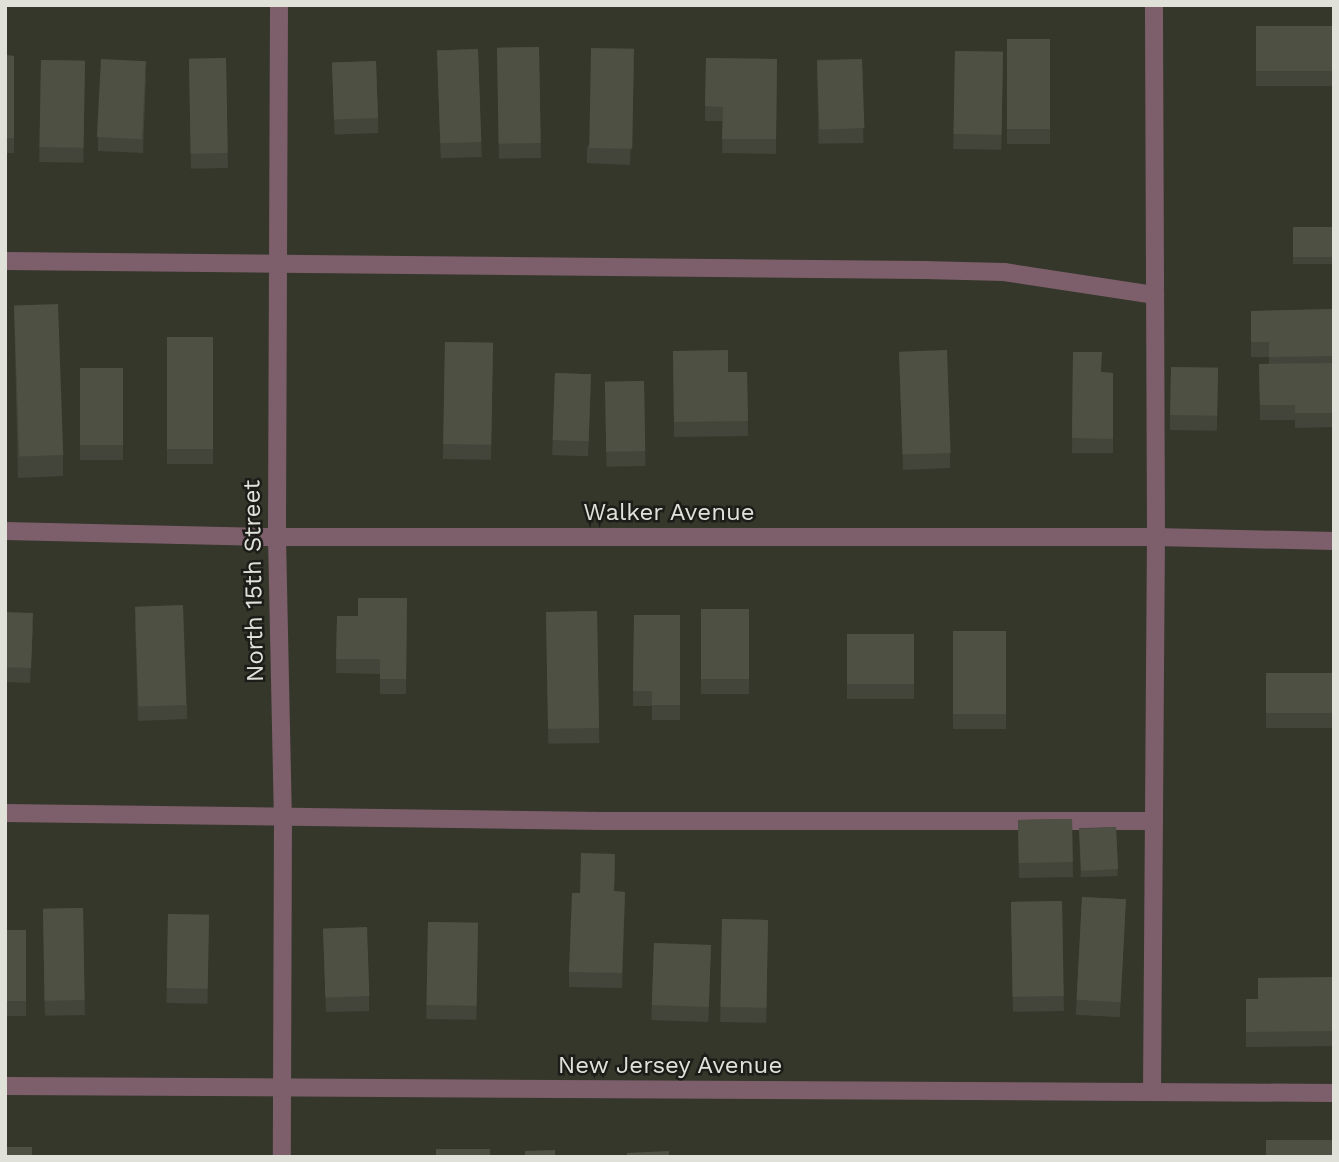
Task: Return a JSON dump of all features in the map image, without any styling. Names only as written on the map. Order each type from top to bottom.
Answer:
[{"type":"street","name":"North 15th Street","points":[[279,5],[277,537],[283,814],[282,1157]]},
{"type":"street","points":[[1152,1092],[1156,537],[1154,5]]},
{"type":"street","points":[[5,261],[991,272],[1155,295]]},
{"type":"street","name":"Walker Avenue","points":[[5,531],[277,537],[1156,537],[1334,541]]},
{"type":"street","points":[[5,813],[283,814],[603,821],[1154,821]]},
{"type":"street","name":"New Jersey Avenue","points":[[5,1086],[1334,1093]]},
{"type":"building","points":[[1256,26],[1334,26],[1334,71],[1256,71]]},
{"type":"building","points":[[1007,39],[1050,39],[1050,129],[1007,129]]},
{"type":"building","points":[[539,47],[541,143],[499,144],[497,48]]},
{"type":"building","points":[[591,48],[634,49],[632,149],[589,148]]},
{"type":"building","points":[[478,49],[481,142],[440,143],[437,50]]},
{"type":"building","points":[[955,51],[1003,52],[1002,135],[954,134]]},
{"type":"building","points":[[5,55],[14,56],[14,138],[7,138],[7,174],[5,174]]},
{"type":"building","points":[[226,58],[228,153],[191,154],[189,59]]},
{"type":"building","points":[[706,58],[777,59],[776,139],[722,139],[723,107],[705,106]]},
{"type":"building","points":[[101,59],[146,61],[142,139],[97,137]]},
{"type":"building","points":[[862,59],[864,128],[819,130],[817,61]]},
{"type":"building","points":[[41,60],[85,61],[83,148],[39,147]]},
{"type":"building","points":[[376,61],[378,118],[334,120],[332,63]]},
{"type":"building","points":[[1293,227],[1334,227],[1334,257],[1293,257]]},
{"type":"building","points":[[58,304],[63,455],[19,456],[14,306]]},
{"type":"building","points":[[1334,309],[1334,356],[1269,357],[1269,342],[1251,342],[1251,311]]},
{"type":"building","points":[[167,337],[213,337],[213,449],[167,449]]},
{"type":"building","points":[[445,342],[493,343],[491,445],[443,444]]},
{"type":"building","points":[[728,350],[728,372],[747,372],[748,421],[674,422],[673,351]]},
{"type":"building","points":[[947,350],[951,453],[903,455],[899,352]]},
{"type":"building","points":[[1073,352],[1102,352],[1101,372],[1113,373],[1113,439],[1072,438]]},
{"type":"building","points":[[1334,363],[1334,413],[1295,413],[1295,405],[1260,405],[1259,364]]},
{"type":"building","points":[[1171,367],[1218,368],[1217,416],[1170,415]]},
{"type":"building","points":[[80,368],[123,368],[123,445],[80,445]]},
{"type":"building","points":[[555,373],[591,374],[589,441],[553,440]]},
{"type":"building","points":[[644,381],[645,451],[606,452],[605,382]]},
{"type":"building","points":[[358,598],[407,598],[406,679],[380,679],[380,659],[336,659],[337,616],[358,616]]},
{"type":"building","points":[[183,605],[186,705],[139,707],[135,607]]},
{"type":"building","points":[[701,609],[749,609],[749,679],[701,679]]},
{"type":"building","points":[[597,611],[599,728],[548,729],[546,612]]},
{"type":"building","points":[[5,612],[33,613],[31,668],[5,667]]},
{"type":"building","points":[[634,615],[680,615],[680,705],[652,705],[652,691],[633,691]]},
{"type":"building","points":[[953,631],[1006,631],[1006,714],[953,714]]},
{"type":"building","points":[[847,634],[914,634],[914,684],[847,684]]},
{"type":"building","points":[[1266,673],[1334,673],[1334,713],[1266,713]]},
{"type":"building","points":[[1072,819],[1073,862],[1019,863],[1018,820]]},
{"type":"building","points":[[1116,827],[1118,869],[1081,871],[1079,829]]},
{"type":"building","points":[[581,853],[615,854],[614,891],[625,892],[622,973],[569,972],[572,893],[580,893]]},
{"type":"building","points":[[1082,897],[1126,899],[1121,1002],[1077,1000]]},
{"type":"building","points":[[1062,901],[1064,996],[1013,997],[1011,902]]},
{"type":"building","points":[[83,908],[85,1000],[45,1001],[43,909]]},
{"type":"building","points":[[168,914],[209,915],[208,989],[167,988]]},
{"type":"building","points":[[722,919],[768,920],[766,1008],[720,1007]]},
{"type":"building","points":[[428,922],[478,923],[477,1006],[427,1005]]},
{"type":"building","points":[[367,927],[369,996],[325,997],[323,929]]},
{"type":"building","points":[[5,930],[26,930],[26,1001],[5,1001]]},
{"type":"building","points":[[654,943],[711,945],[709,1007],[652,1005]]},
{"type":"building","points":[[1334,977],[1334,1031],[1246,1032],[1246,999],[1258,999],[1258,978]]},
{"type":"building","points":[[1266,1140],[1334,1140],[1334,1157],[1266,1157]]},
{"type":"building","points":[[5,1147],[32,1147],[32,1157],[5,1157]]},
{"type":"building","points":[[436,1149],[490,1149],[490,1157],[436,1157]]},
{"type":"building","points":[[555,1150],[555,1157],[525,1157],[525,1151]]},
{"type":"building","points":[[669,1151],[669,1157],[627,1157],[627,1153]]}]
